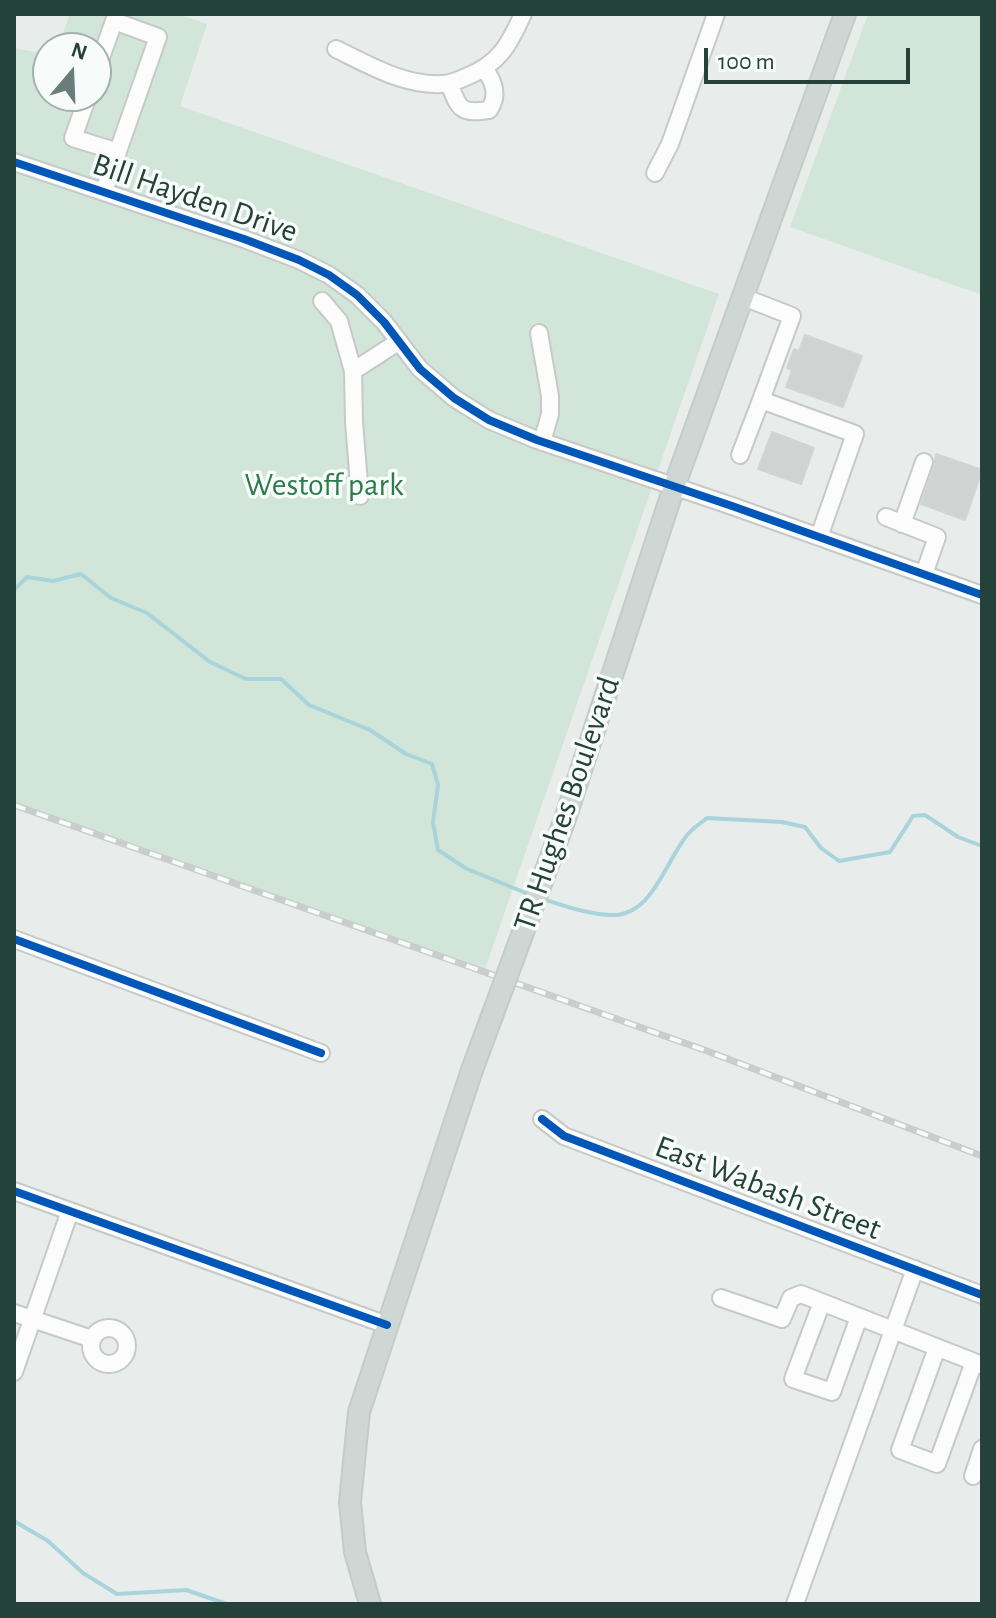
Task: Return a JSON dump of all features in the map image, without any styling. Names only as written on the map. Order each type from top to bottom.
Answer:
[{"type":"main road","name":"TR Hughes Boulevard","points":[[370,1604],[355,1552],[350,1502],[359,1412],[472,1070],[565,819],[674,487],[845,14]]},
{"type":"street","points":[[336,49],[387,73],[413,81],[449,83],[485,69],[495,61],[512,38],[523,14]]},
{"type":"street","points":[[655,173],[670,144],[716,14]]},
{"type":"street","points":[[104,191],[158,37],[114,21],[110,32]]},
{"type":"street","points":[[449,83],[462,109],[471,112],[489,110],[495,98],[494,82],[485,69]]},
{"type":"street","points":[[82,112],[73,138],[118,152]]},
{"type":"street","name":"Bill Hayden Drive","points":[[14,162],[285,254],[329,275],[357,295],[384,322],[420,369],[454,398],[489,420],[542,442],[982,595]]},
{"type":"street","points":[[740,455],[792,316],[743,297]]},
{"type":"street","points":[[322,301],[339,321],[353,371],[360,496]]},
{"type":"street","points":[[539,333],[550,396],[550,414],[542,442]]},
{"type":"street","points":[[353,371],[398,342]]},
{"type":"street","points":[[761,400],[855,434],[819,537]]},
{"type":"street","points":[[902,524],[924,462]]},
{"type":"street","points":[[886,517],[937,537],[924,574]]},
{"type":"street","points":[[14,939],[321,1053]]},
{"type":"street","name":"East Wabash Street","points":[[542,1119],[564,1136],[982,1295]]},
{"type":"street","points":[[14,1191],[387,1325]]},
{"type":"street","points":[[14,1372],[70,1211]]},
{"type":"street","points":[[795,1604],[915,1269]]},
{"type":"street","points":[[721,1298],[782,1319],[791,1298],[801,1294],[978,1363],[937,1464],[900,1450],[937,1348]]},
{"type":"street","points":[[822,1302],[793,1379],[832,1392],[859,1317]]},
{"type":"street","points":[[14,1313],[92,1339]]},
{"type":"street","points":[[973,1476],[982,1449]]},
{"type":"green space","name":"Westoff park","points":[[70,14],[178,14],[207,24],[180,106],[719,294],[484,972],[14,806],[14,48],[32,51],[32,112],[112,112],[112,32],[63,32]]},
{"type":"green space","points":[[868,14],[982,14],[982,295],[790,227]]},
{"type":"building","points":[[805,335],[862,356],[843,407],[786,387],[792,370],[787,368],[794,349],[799,351]]},
{"type":"building","points":[[772,432],[814,448],[801,484],[758,469]]},
{"type":"building","points":[[936,454],[982,470],[965,520],[921,504]]},
{"type":"waterway","points":[[14,590],[27,577],[53,581],[81,574],[111,598],[147,613],[210,662],[246,679],[281,679],[309,705],[370,730],[406,754],[432,764],[438,785],[433,822],[438,850],[467,869],[531,895]]},
{"type":"waterway","points":[[543,899],[593,913],[625,913],[648,897],[688,834],[707,818],[782,822],[805,827],[821,848],[839,861],[890,852],[913,816],[925,815],[958,837],[982,846]]},
{"type":"waterway","points":[[14,1521],[48,1541],[83,1573],[117,1594],[186,1590],[227,1604]]},
{"type":"railway","points":[[14,805],[707,1051],[982,1156]]},
{"type":"cycle path","points":[[14,162],[244,239],[329,275],[357,295],[384,322],[420,369],[454,398],[489,420],[537,440],[982,595]]},
{"type":"cycle path","points":[[14,939],[321,1053]]},
{"type":"cycle path","points":[[542,1119],[564,1136],[982,1295]]},
{"type":"cycle path","points":[[14,1191],[387,1325]]}]
